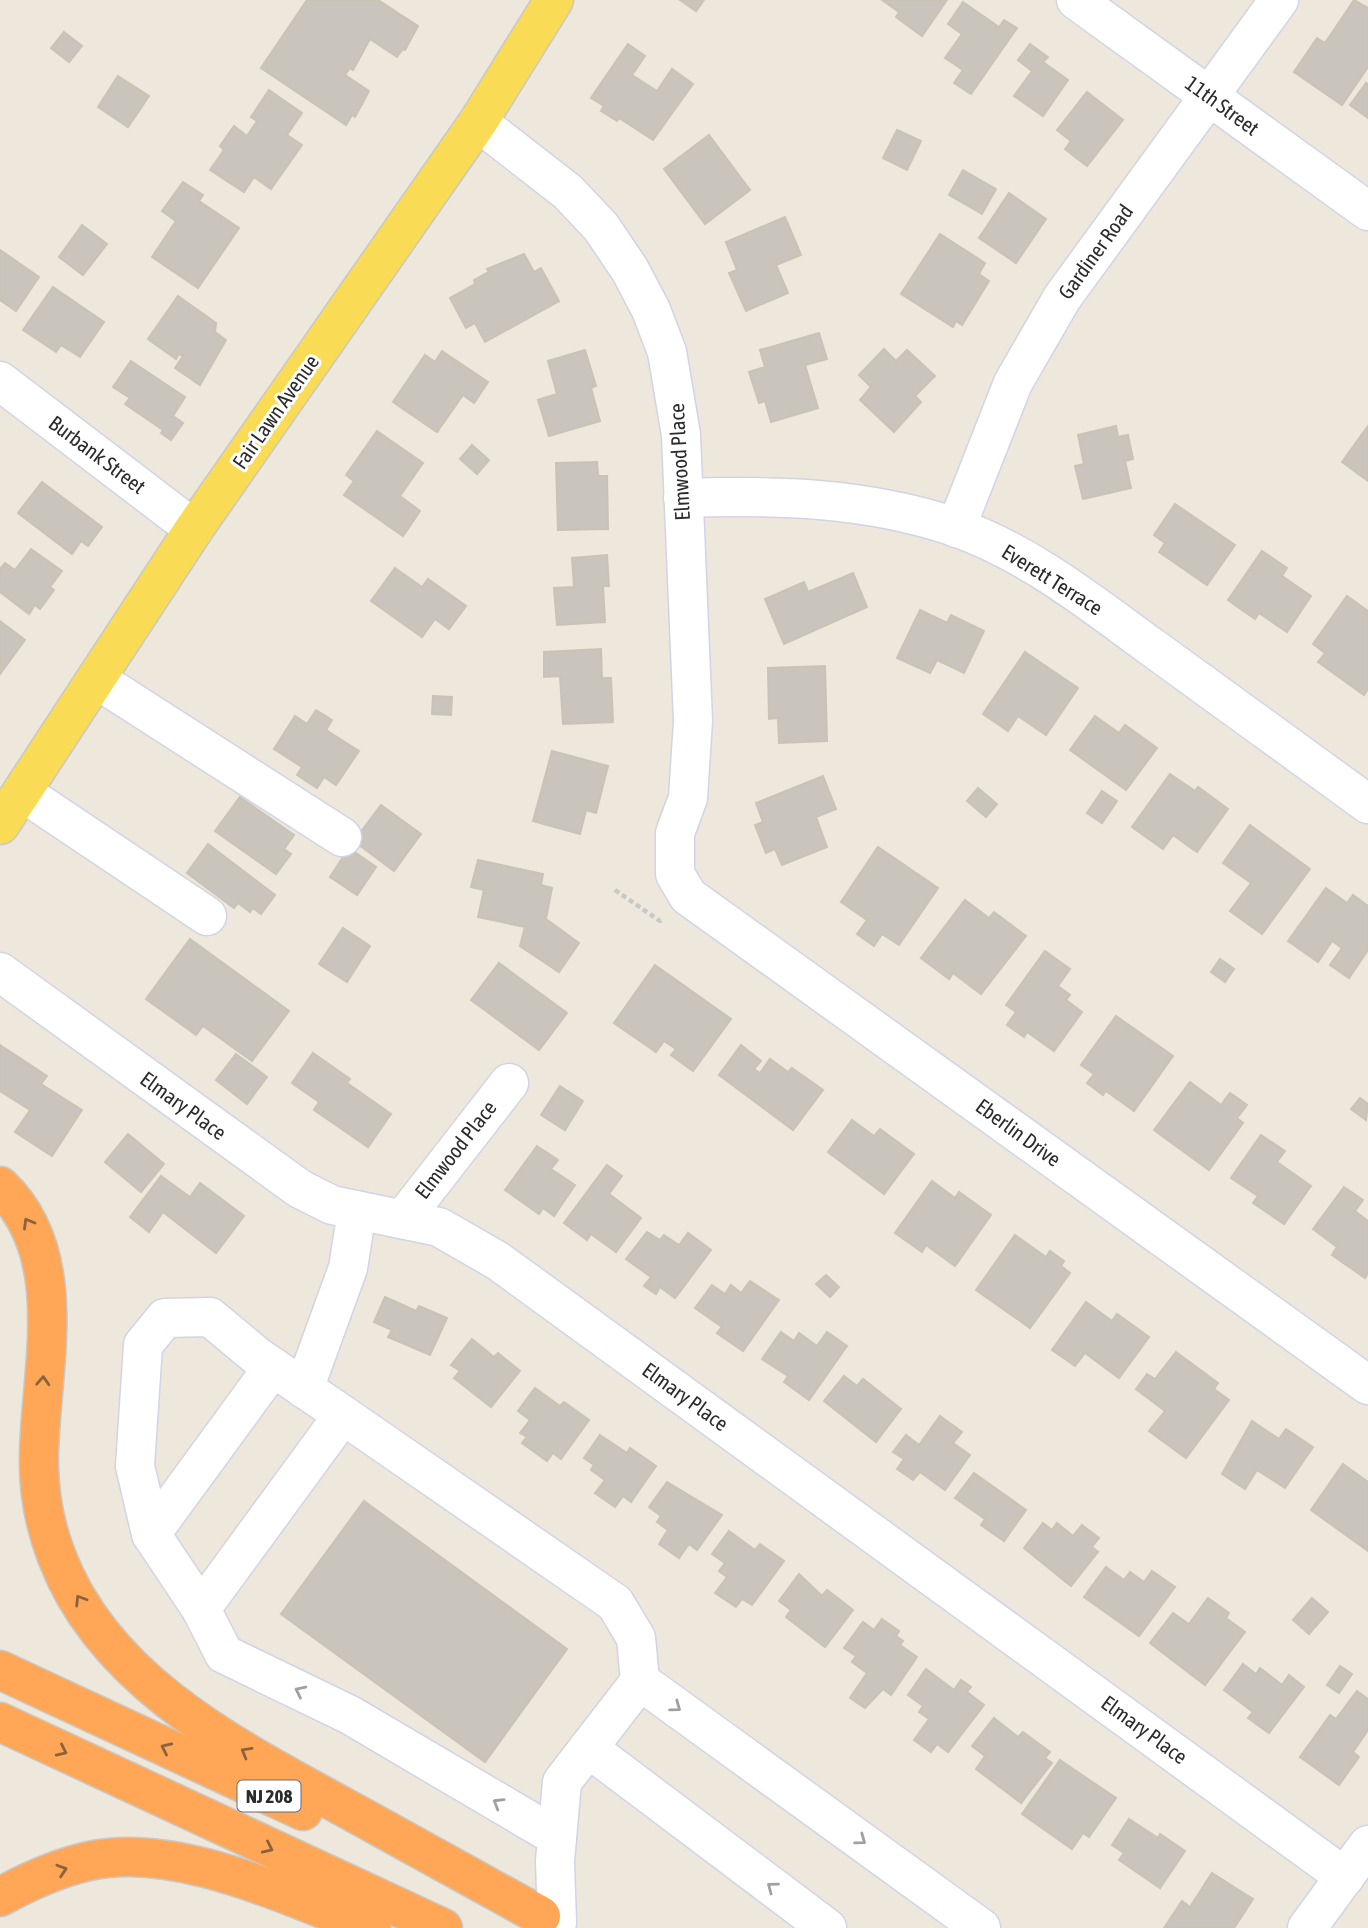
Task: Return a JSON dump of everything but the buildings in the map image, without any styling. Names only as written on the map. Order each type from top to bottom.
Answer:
[{"type":"highway","points":[[0,1186],[15,1200],[34,1232],[44,1267],[47,1301],[39,1454],[40,1491],[57,1558],[93,1621],[146,1681],[224,1740],[556,1922]]},
{"type":"highway","name":"NJ 208","points":[[0,1670],[363,1839],[556,1922]]},
{"type":"highway","name":"NJ 208","points":[[0,1723],[443,1928]]},
{"type":"highway","points":[[0,1897],[49,1874],[90,1861],[128,1858],[168,1861],[210,1870],[372,1928]]},
{"type":"main road","name":"Fair Lawn Avenue","points":[[0,825],[194,529],[478,122],[554,0]]},
{"type":"street","name":"11th Street","points":[[1076,0],[1368,211]]},
{"type":"street","name":"Gardiner Road","points":[[956,528],[1013,383],[1037,338],[1062,298],[1279,0]]},
{"type":"street","name":"Elmwood Place","points":[[478,122],[568,192],[601,227],[630,270],[651,310],[667,352],[681,435],[693,757],[688,798],[675,833],[676,874]]},
{"type":"street","name":"Burbank Street","points":[[0,381],[194,529]]},
{"type":"street","name":"Everett Terrace","points":[[682,498],[796,498],[857,503],[956,528],[1002,547],[1054,578],[1368,804]]},
{"type":"street","points":[[96,679],[342,837]]},
{"type":"street","points":[[22,792],[207,916]]},
{"type":"street","name":"Eberlin Drive","points":[[676,874],[688,896],[1368,1385]]},
{"type":"street","name":"Elmary Place","points":[[0,971],[268,1168],[332,1205],[439,1227],[498,1261],[1345,1877]]},
{"type":"street","name":"Elmwood Place","points":[[404,1218],[509,1083]]},
{"type":"street","points":[[303,1389],[348,1268],[357,1211]]},
{"type":"street","points":[[556,1922],[557,1837],[562,1782],[640,1681],[636,1639],[615,1603],[303,1389],[210,1317],[165,1318],[143,1345],[135,1466],[151,1534],[201,1609],[224,1654],[350,1715],[557,1837]]},
{"type":"street","points":[[151,1534],[273,1367]]},
{"type":"street","points":[[201,1609],[343,1415]]},
{"type":"street","points":[[640,1681],[981,1928]]},
{"type":"street","points":[[588,1748],[827,1928]]},
{"type":"street","points":[[1307,1928],[1368,1845]]},
{"type":"path","points":[[615,890],[660,921],[666,918]]}]
